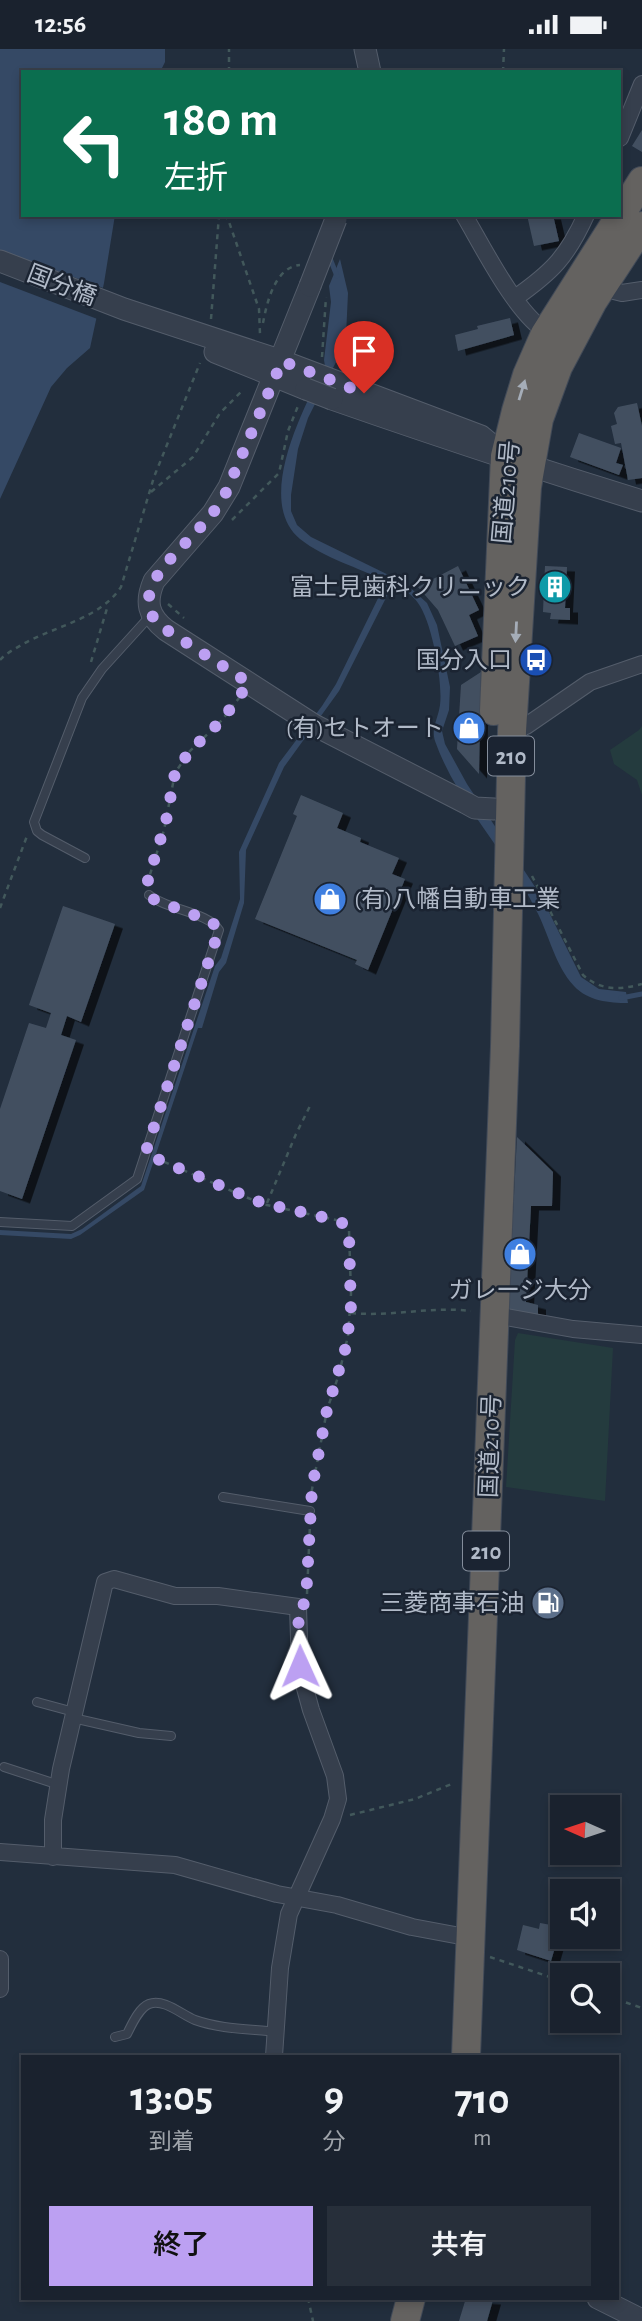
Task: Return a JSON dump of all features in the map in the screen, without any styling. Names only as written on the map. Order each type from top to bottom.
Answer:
[{"type":"highway","name":"国道210号","points":[[621,214],[642,181]]},
{"type":"highway","name":"国道210号","points":[[505,1046],[494,809],[495,659],[527,375],[547,332],[619,217]]},
{"type":"highway","name":"国道210号","points":[[466,2055],[505,1046],[517,621],[518,461],[539,419],[567,348],[642,226]]},
{"type":"highway","points":[[405,2321],[410,2300]]},
{"type":"street","points":[[365,49],[370,70]]},
{"type":"street","points":[[621,132],[624,114],[642,84]]},
{"type":"street","points":[[337,217],[318,289],[278,369],[224,497],[154,581],[149,602],[158,607],[159,625],[314,725],[466,803],[494,809]]},
{"type":"street","points":[[465,217],[515,298],[533,323],[547,332]]},
{"type":"street","points":[[515,298],[558,264],[574,241],[585,217]]},
{"type":"street","name":"国分橋","points":[[0,261],[205,344],[336,391],[476,450],[642,501]]},
{"type":"street","points":[[602,288],[621,293],[642,291]]},
{"type":"street","points":[[512,731],[526,726],[590,682],[642,664]]},
{"type":"street","points":[[495,1315],[573,1329],[642,1335]]},
{"type":"street","points":[[52,1857],[58,1784],[105,1582],[114,1579],[175,1596],[218,1596],[298,1608],[302,1676],[337,1783],[338,1799],[288,1921],[280,1968],[274,2055]]},
{"type":"street","points":[[0,1852],[175,1865],[297,1899],[337,1905],[471,1945]]},
{"type":"street","points":[[0,1959],[0,1989]]},
{"type":"street","points":[[602,2300],[642,2320]]},
{"type":"lane","points":[[85,858],[42,835],[37,831],[34,821],[82,698],[102,669],[158,607]]},
{"type":"lane","points":[[0,1222],[72,1226],[134,1182],[219,930],[212,922],[157,901],[149,895]]},
{"type":"lane","points":[[223,1497],[310,1511]]},
{"type":"lane","points":[[37,1702],[139,1733],[171,1735]]},
{"type":"lane","points":[[4,1767],[58,1784]]},
{"type":"lane","points":[[115,2037],[127,2034],[140,2012],[154,2003],[165,2005],[203,2022],[276,2032]]},
{"type":"path","points":[[229,49],[229,70]]},
{"type":"path","points":[[503,70],[504,49]]},
{"type":"path","points":[[0,660],[36,637],[101,609],[113,600],[121,587],[154,477],[205,344],[222,217]]},
{"type":"path","points":[[225,217],[251,284],[261,316],[262,329]]},
{"type":"path","points":[[259,338],[270,294],[276,283],[288,269],[303,265]]},
{"type":"path","points":[[230,522],[279,473],[288,431],[310,382],[326,312],[318,289]]},
{"type":"path","points":[[151,492],[193,457],[220,413],[243,390]]},
{"type":"path","points":[[158,607],[191,627],[196,650]]},
{"type":"path","points":[[149,895],[146,887],[164,830],[175,773],[189,752],[222,720],[249,683]]},
{"type":"path","points":[[530,873],[583,975],[595,984],[609,988],[642,984]]},
{"type":"path","points":[[267,1203],[311,1104]]},
{"type":"path","points":[[145,1154],[262,1203],[328,1218],[344,1224],[349,1230],[351,1313],[345,1350],[326,1418],[312,1488],[306,1599],[298,1608]]},
{"type":"path","points":[[351,1313],[369,1315],[461,1309],[495,1315]]},
{"type":"path","points":[[333,1815],[352,1815],[394,1805],[457,1782]]},
{"type":"path","points":[[471,1945],[550,1976]]},
{"type":"path","points":[[620,2000],[642,2008]]},
{"type":"path","points":[[308,2300],[313,2321]]},
{"type":"green space","points":[[642,726],[642,795],[637,780],[614,764],[610,750]]},
{"type":"green space","points":[[518,1333],[613,1348],[605,1501],[506,1487],[515,1340]]},
{"type":"water","points":[[0,49],[165,49],[165,62],[161,70],[21,70],[21,217],[115,217],[90,348],[67,368],[51,387],[0,499]]},
{"type":"water","points":[[340,259],[348,293],[346,336],[352,349],[336,362],[308,418],[298,449],[291,511],[297,525],[311,537],[405,583],[427,603],[437,625],[450,687],[449,710],[442,731],[445,744],[467,784],[541,896],[581,977],[599,989],[626,992],[628,1003],[592,998],[567,978],[541,919],[524,889],[444,764],[434,736],[440,705],[440,682],[428,624],[416,600],[393,584],[339,691],[284,767],[246,850],[244,903],[226,963],[219,972],[202,1028],[198,1028],[144,1190],[71,1239],[0,1235],[0,1230],[71,1234],[141,1186],[240,899],[239,852],[279,763],[336,684],[386,582],[320,552],[300,539],[287,522],[282,502],[282,478],[287,454],[325,366],[331,302],[329,286]]},
{"type":"pier","points":[[0,250],[106,289],[100,320],[0,282]]},
{"type":"building","points":[[642,130],[642,152],[632,146]]},
{"type":"building","points":[[527,217],[553,217],[559,241],[534,246]]},
{"type":"building","points":[[510,318],[514,335],[458,351],[455,335],[478,329],[477,326]]},
{"type":"building","points":[[637,403],[642,426],[642,478],[628,480],[621,443],[615,444],[611,426],[617,424],[614,413],[618,407]]},
{"type":"building","points":[[579,433],[621,448],[616,463],[623,465],[619,475],[570,457]]},
{"type":"building","points":[[458,566],[479,610],[469,615],[478,636],[455,646],[438,610],[418,587]]},
{"type":"building","name":"富士見歯科クリニック","points":[[545,566],[567,567],[565,608],[570,608],[570,620],[550,619],[551,613],[543,612]]},
{"type":"building","name":"(有)セトオート","points":[[481,672],[479,774],[457,749],[461,685]]},
{"type":"building","name":"(有)八幡自動車工業","points":[[301,795],[343,813],[337,828],[361,838],[360,842],[399,858],[392,874],[405,879],[368,970],[355,964],[357,960],[255,919],[297,816],[293,814]]},
{"type":"building","points":[[63,906],[115,924],[81,1022],[67,1016],[61,1035],[76,1040],[22,1199],[0,1191],[0,1109],[29,1023],[46,1028],[51,1013],[29,1005]]},
{"type":"building","name":"ガレージ大分","points":[[517,1137],[553,1172],[552,1206],[531,1206],[526,1302],[538,1305],[538,1318],[508,1313]]},
{"type":"building","points":[[540,1923],[550,1925],[550,1949],[555,1949],[551,1961],[517,1950],[523,1925],[539,1929]]},
{"type":"building","points":[[465,2300],[493,2300],[487,2321],[459,2321]]},
{"type":"waterway","points":[[329,256],[337,276]]},
{"type":"waterway","points":[[621,998],[642,994]]},
{"type":"place","name":"富士見歯科クリニック","points":[[555,587]]},
{"type":"place","name":"国分入口","points":[[536,660]]},
{"type":"place","name":"(有)セトオート","points":[[469,728]]},
{"type":"place","name":"(有)八幡自動車工業","points":[[330,899]]},
{"type":"place","name":"ガレージ大分","points":[[520,1254]]},
{"type":"place","name":"三菱商事石油","points":[[548,1603]]},
{"type":"route","points":[[300,1666],[298,1608],[306,1602],[312,1488],[327,1410],[345,1350],[351,1313],[349,1230],[336,1220],[270,1206],[145,1154],[219,930],[212,922],[153,899],[146,887],[164,830],[175,773],[189,752],[222,720],[249,683],[159,625],[149,611],[149,602],[150,590],[161,570],[213,513],[224,497],[282,361],[364,393]]}]
